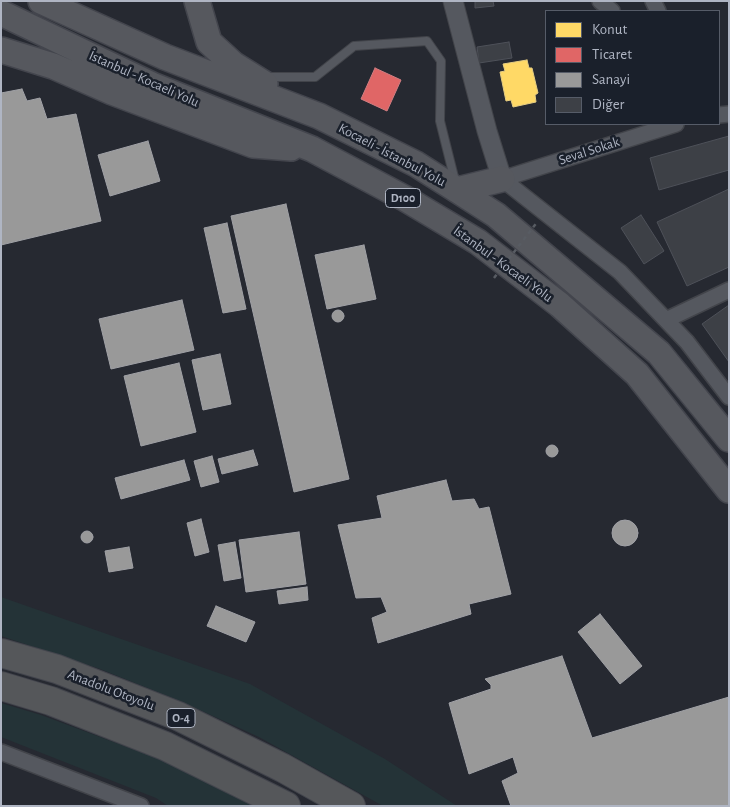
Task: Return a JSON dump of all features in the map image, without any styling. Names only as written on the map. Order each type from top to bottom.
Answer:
[{"type":"highway","name":"Kocaeli - İstanbul Yolu","points":[[41,1],[165,57],[319,116],[416,164],[457,190],[496,215],[659,353],[729,439]]},
{"type":"highway","points":[[197,1],[209,42],[233,64],[272,88],[308,103],[347,130]]},
{"type":"highway","name":"İstanbul - Kocaeli Yolu","points":[[1,13],[152,85],[312,149],[406,199],[478,242],[560,305],[637,374],[729,490]]},
{"type":"highway","points":[[1,34],[42,62]]},
{"type":"highway","points":[[1,50],[42,62],[121,95],[253,145],[312,149]]},
{"type":"highway","points":[[457,190],[502,179]]},
{"type":"highway","name":"Anadolu Otoyolu","points":[[1,653],[57,669],[178,716],[283,768],[351,806]]},
{"type":"highway","name":"O-4","points":[[1,686],[51,701],[165,746],[286,806]]},
{"type":"street","points":[[453,1],[487,131],[502,179],[620,272],[688,342],[729,397]]},
{"type":"street","points":[[600,1],[611,10]]},
{"type":"street","name":"Seval Sokak","points":[[502,179],[673,125]]},
{"type":"street","points":[[666,320],[729,290]]},
{"type":"street","points":[[1,752],[141,806]]},
{"type":"lane","points":[[252,77],[315,77],[354,46],[427,41],[441,61],[440,121],[457,190]]},
{"type":"path","points":[[494,278],[538,221]]},
{"type":"shaded area","points":[[1,597],[250,684],[385,759],[457,806],[383,806],[259,737],[180,701],[100,669],[1,636]]},
{"type":"shaded area","points":[[1,703],[41,715],[162,760],[256,806],[168,806],[156,798],[1,737]]},
{"type":"building: Konut","points":[[527,60],[529,68],[532,68],[538,93],[535,95],[536,102],[513,107],[511,100],[506,101],[500,72],[505,71],[503,64]]},
{"type":"building: Ticaret","points":[[375,68],[401,80],[387,111],[361,99]]},
{"type":"building: Sanayi","points":[[22,89],[27,101],[40,98],[47,119],[76,114],[101,221],[1,245],[1,93]]},
{"type":"building: Sanayi","points":[[148,141],[160,181],[110,196],[98,155]]},
{"type":"building: Sanayi","points":[[286,204],[349,479],[294,492],[231,216]]},
{"type":"building: Sanayi","points":[[227,223],[246,309],[223,313],[204,228]]},
{"type":"building: Sanayi","points":[[364,245],[376,299],[327,309],[315,255]]},
{"type":"building: Sanayi","points":[[182,300],[194,350],[111,369],[99,319]]},
{"type":"building: Sanayi","points":[[338,310],[344,316],[338,322],[332,316]]},
{"type":"building: Sanayi","points":[[220,354],[231,404],[203,410],[192,360]]},
{"type":"building: Sanayi","points":[[179,363],[196,432],[141,446],[124,376]]},
{"type":"building: Sanayi","points":[[552,445],[558,451],[552,457],[546,451]]},
{"type":"building: Sanayi","points":[[253,450],[258,465],[222,474],[218,459]]},
{"type":"building: Sanayi","points":[[212,456],[219,482],[201,487],[194,461]]},
{"type":"building: Sanayi","points":[[184,460],[190,480],[121,499],[115,478]]},
{"type":"building: Sanayi","points":[[446,480],[452,501],[474,499],[479,509],[489,507],[511,594],[469,604],[471,614],[378,643],[372,618],[387,612],[381,597],[356,598],[338,525],[382,518],[377,496]]},
{"type":"building: Sanayi","points":[[201,519],[209,552],[195,556],[187,523]]},
{"type":"building: Sanayi","points":[[625,520],[634,524],[638,533],[634,542],[625,546],[616,542],[612,533],[616,524]]},
{"type":"building: Sanayi","points":[[87,531],[93,537],[87,543],[81,537]]},
{"type":"building: Sanayi","points":[[299,532],[306,584],[246,592],[239,540]]},
{"type":"building: Sanayi","points":[[235,542],[241,578],[224,581],[218,545]]},
{"type":"building: Sanayi","points":[[129,547],[133,568],[109,572],[105,551]]},
{"type":"building: Sanayi","points":[[307,587],[308,600],[279,604],[277,591]]},
{"type":"building: Sanayi","points":[[216,606],[255,622],[246,642],[207,626]]},
{"type":"building: Sanayi","points":[[600,614],[642,666],[620,684],[578,632]]},
{"type":"building: Sanayi","points":[[562,656],[592,738],[729,697],[729,806],[511,806],[502,781],[518,773],[513,757],[469,774],[449,703],[491,689],[491,685],[485,679]]},
{"type":"building: Diğer","points":[[475,1],[493,1],[494,6],[475,8]]},
{"type":"building: Diğer","points":[[509,42],[512,58],[479,63],[477,47]]},
{"type":"building: Diğer","points":[[729,136],[729,170],[659,190],[650,158]]},
{"type":"building: Diğer","points":[[729,189],[729,267],[687,286],[657,222]]},
{"type":"building: Diğer","points":[[641,215],[664,251],[644,264],[621,228]]},
{"type":"building: Diğer","points":[[729,305],[729,362],[702,324]]}]
